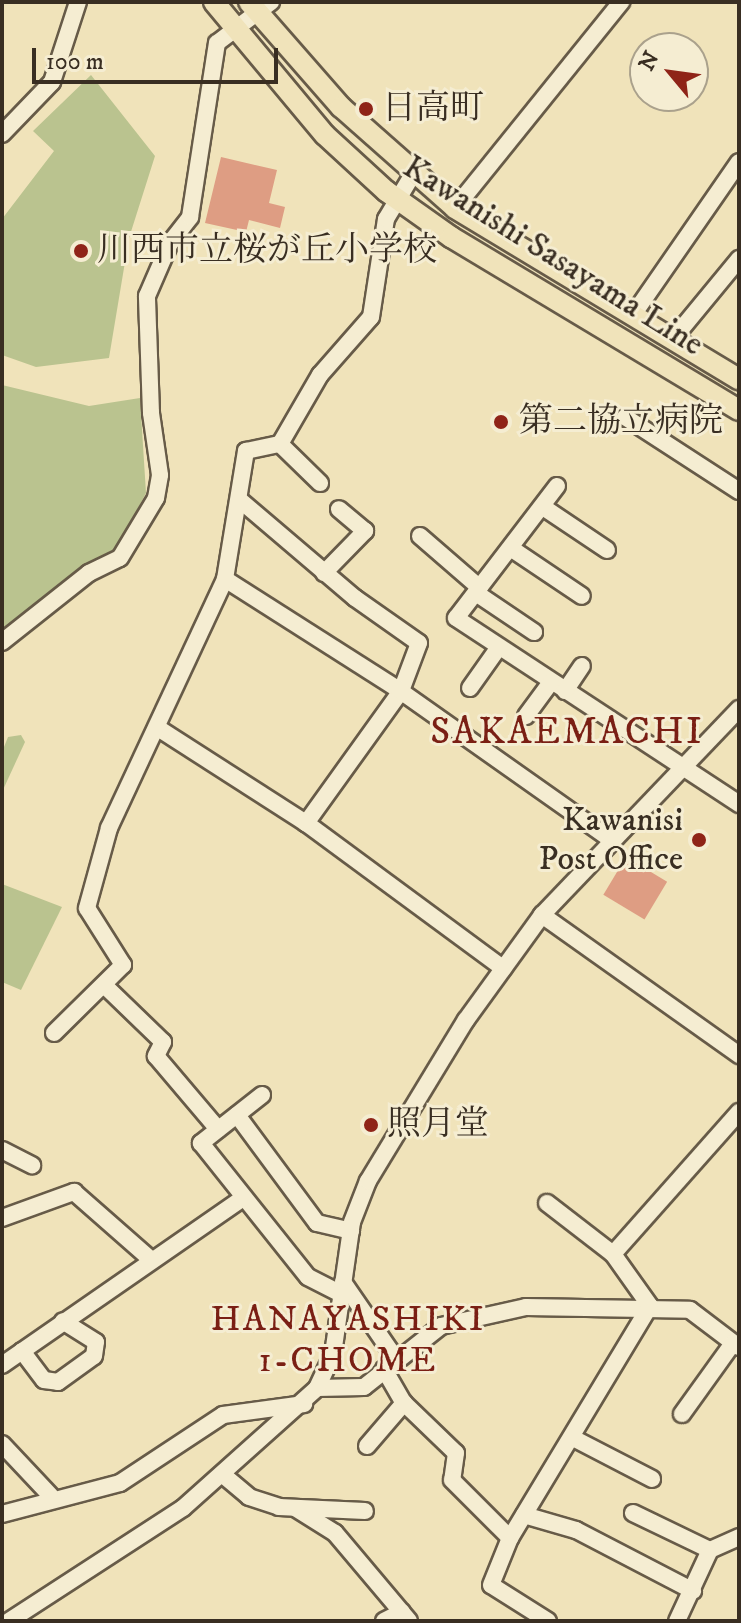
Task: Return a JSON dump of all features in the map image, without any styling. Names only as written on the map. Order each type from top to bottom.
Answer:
[{"type":"main road","name":"Kawanishi Sasayama Line","points":[[214,2],[325,135],[398,200],[739,410]]},
{"type":"main road","name":"Kawanishi Sasayama Line","points":[[259,5],[341,107],[413,174],[455,208],[739,379]]},
{"type":"street","points":[[2,134],[52,82],[78,2]]},
{"type":"street","points":[[455,208],[621,2]]},
{"type":"street","points":[[2,642],[89,573],[120,558],[156,498],[160,475],[151,413],[147,296],[170,243],[190,217],[217,43],[259,5]]},
{"type":"street","points":[[633,315],[739,162]]},
{"type":"street","points":[[54,1033],[123,965],[87,908],[109,828],[225,579],[241,501],[246,451],[280,444],[320,375],[371,317],[376,258],[398,200],[413,174]]},
{"type":"street","points":[[673,339],[739,259]]},
{"type":"street","points":[[625,417],[739,491]]},
{"type":"street","points":[[280,444],[320,483]]},
{"type":"street","points":[[557,486],[512,549],[456,618],[739,804]]},
{"type":"street","points":[[241,501],[324,573],[419,643],[401,691],[306,823]]},
{"type":"street","points":[[543,507],[607,550]]},
{"type":"street","points":[[324,573],[365,531],[339,509]]},
{"type":"street","points":[[420,536],[478,590],[534,632]]},
{"type":"street","points":[[512,549],[582,596]]},
{"type":"street","points":[[225,579],[401,691],[612,840]]},
{"type":"street","points":[[470,688],[499,647]]},
{"type":"street","points":[[526,716],[582,666]]},
{"type":"street","points":[[9,1621],[183,1508],[304,1404],[317,1388],[333,1354],[351,1231],[368,1181],[503,968],[542,915],[739,709]]},
{"type":"street","points":[[158,728],[306,823],[503,968]]},
{"type":"street","points":[[542,915],[739,1055]]},
{"type":"street","points":[[104,985],[163,1042],[156,1056],[218,1129]]},
{"type":"street","points":[[262,1095],[201,1143],[308,1277],[342,1288],[390,1364],[404,1403],[456,1453],[452,1480],[510,1538]]},
{"type":"street","points":[[613,1254],[739,1112]]},
{"type":"street","points":[[237,1115],[317,1223],[351,1231]]},
{"type":"street","points":[[2,1150],[32,1165]]},
{"type":"street","points":[[2,1218],[74,1192],[149,1258]]},
{"type":"street","points":[[2,1365],[149,1258],[243,1198]]},
{"type":"street","points":[[547,1203],[613,1254],[650,1306]]},
{"type":"street","points":[[548,1621],[491,1585],[510,1538],[650,1306]]},
{"type":"street","points":[[317,1388],[364,1387],[441,1326],[526,1307],[650,1306],[690,1310],[736,1345],[682,1414]]},
{"type":"street","points":[[22,1351],[44,1380],[58,1382],[94,1356],[96,1342],[63,1321]]},
{"type":"street","points":[[367,1446],[404,1403]]},
{"type":"street","points":[[2,1514],[51,1496],[120,1483],[223,1415],[304,1404]]},
{"type":"street","points":[[573,1438],[652,1479]]},
{"type":"street","points":[[2,1444],[51,1496]]},
{"type":"street","points":[[222,1474],[249,1497],[295,1508],[365,1511]]},
{"type":"street","points":[[295,1508],[335,1533],[405,1617],[384,1621]]},
{"type":"street","points":[[633,1513],[710,1550]]},
{"type":"street","points":[[524,1515],[576,1530],[693,1591]]},
{"type":"street","points":[[677,1621],[710,1550],[739,1537]]},
{"type":"green space","name":"川西市立桜が丘小学校","points":[[91,75],[155,156],[129,238],[109,358],[36,367],[2,355],[2,219],[54,151],[33,131]]},
{"type":"green space","points":[[2,385],[89,406],[140,398],[146,493],[116,550],[2,637]]},
{"type":"green space","points":[[21,735],[25,742],[2,792],[2,752],[8,737]]},
{"type":"green space","points":[[2,884],[62,907],[21,990],[2,982]]},
{"type":"building","points":[[221,157],[277,170],[269,203],[285,207],[280,228],[249,220],[246,232],[205,223]]},
{"type":"building","points":[[626,857],[667,882],[644,919],[603,895]]},
{"type":"place","name":"日高町","points":[[366,109]]},
{"type":"place","name":"川西市立桜が丘小学校","points":[[81,251]]},
{"type":"place","name":"第二協立病院","points":[[501,422]]},
{"type":"place","name":"Kawanisi Post Office","points":[[699,840]]},
{"type":"place","name":"照月堂","points":[[371,1125]]},
{"type":"district","name":"SAKAEMACHI","points":[[567,733]]},
{"type":"district","name":"HANAYASHIKI 1-CHOME","points":[[348,1340]]}]
